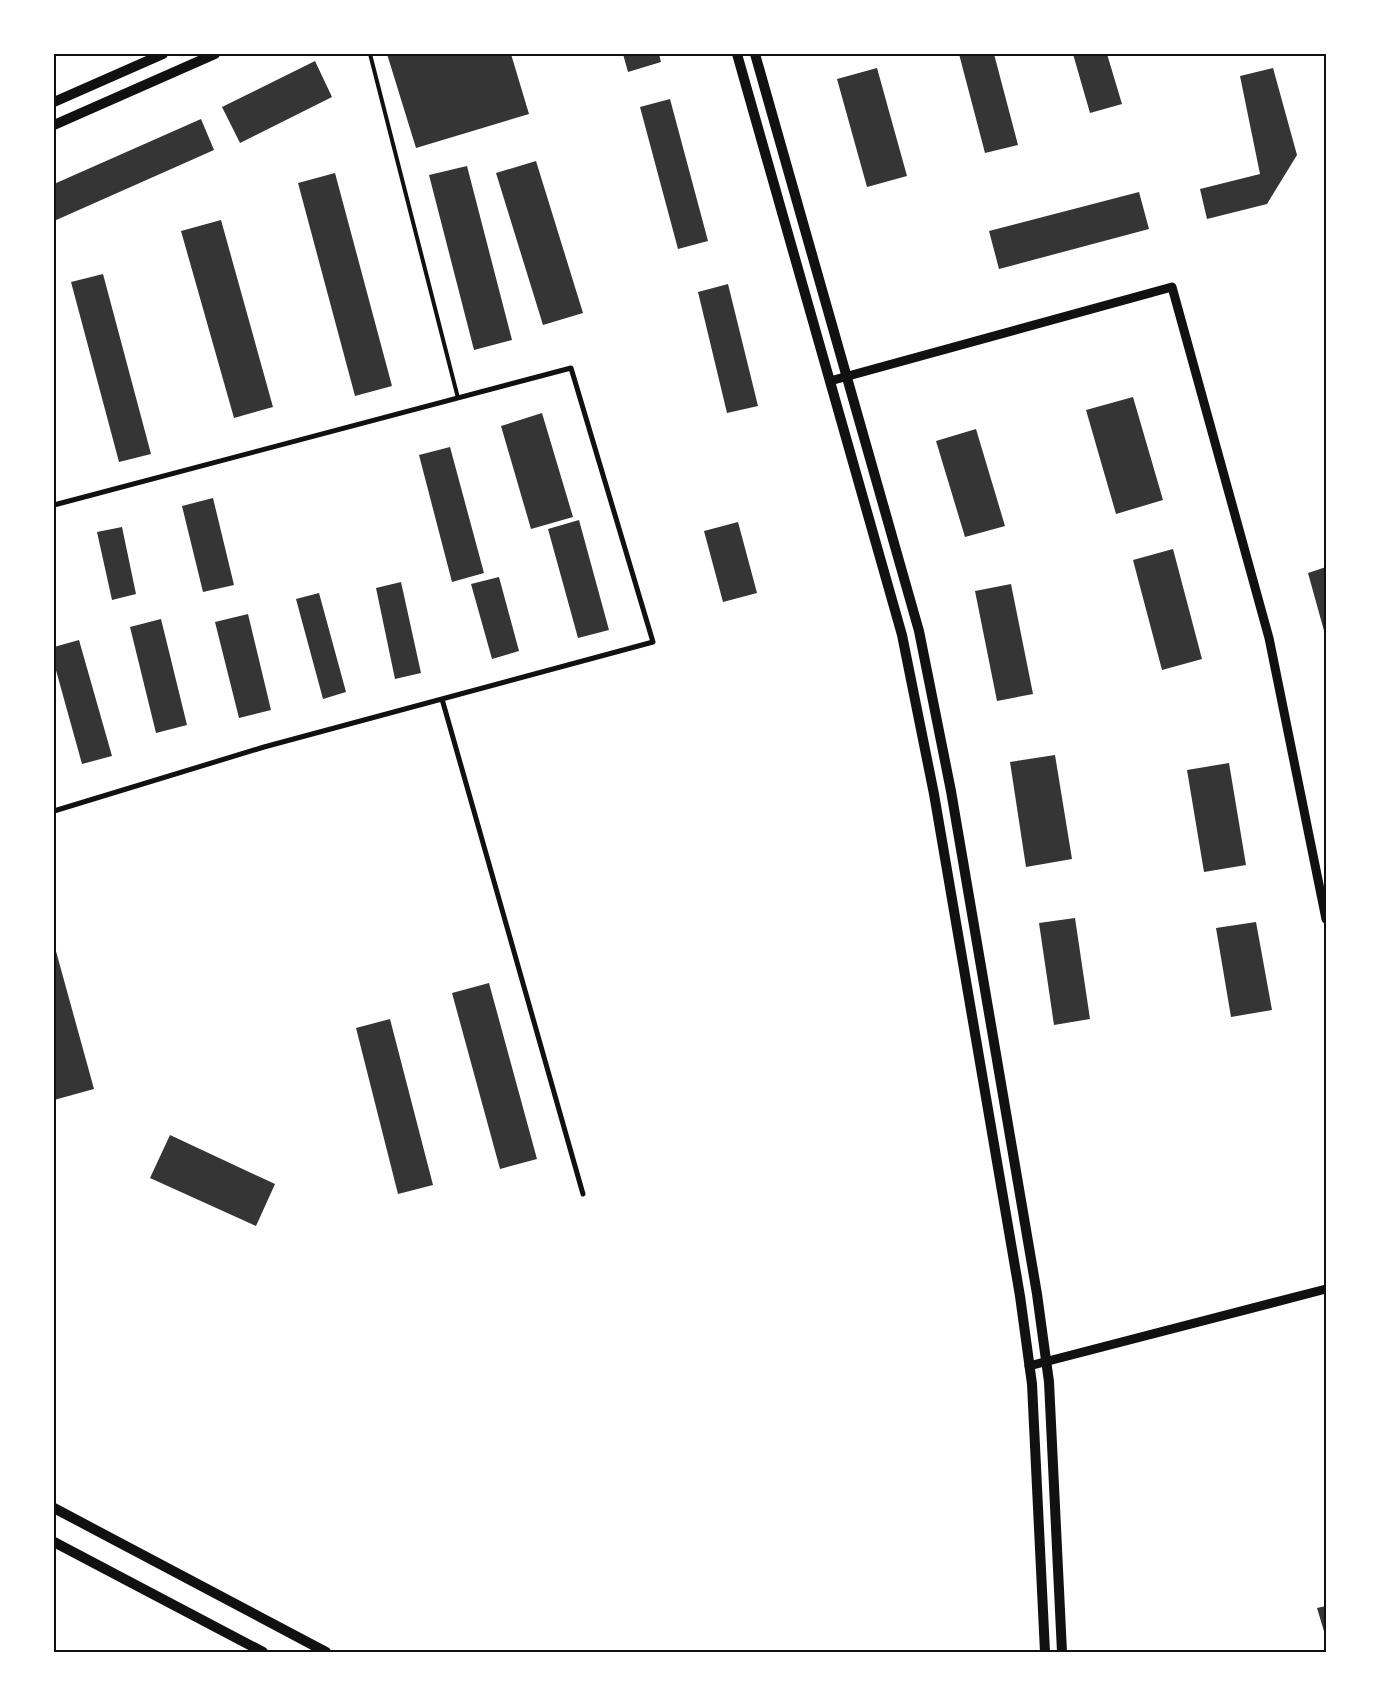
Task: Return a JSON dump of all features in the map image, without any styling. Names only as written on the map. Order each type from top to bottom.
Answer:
[{"type":"main road","points":[[54,102],[163,54]]},
{"type":"main road","points":[[54,125],[215,54]]},
{"type":"main road","points":[[737,54],[902,635],[930,775],[1020,1296],[1032,1384],[1045,1652]]},
{"type":"main road","points":[[755,54],[919,631],[948,772],[1037,1294],[1049,1382],[1062,1652]]},
{"type":"main road","points":[[54,1508],[326,1652]]},
{"type":"main road","points":[[54,1542],[263,1652]]},
{"type":"street","points":[[830,381],[1172,287],[1270,638],[1326,919]]},
{"type":"street","points":[[54,506],[571,368],[653,642],[264,747],[54,811]]},
{"type":"street","points":[[442,698],[583,1194]]},
{"type":"street","points":[[1029,1366],[1326,1289]]},
{"type":"lane","points":[[370,54],[458,398]]},
{"type":"building","points":[[387,54],[511,54],[529,114],[416,148]]},
{"type":"building","points":[[623,54],[659,54],[661,62],[628,72]]},
{"type":"building","points":[[959,54],[994,54],[1018,145],[985,153]]},
{"type":"building","points":[[1073,54],[1107,54],[1122,104],[1090,113]]},
{"type":"building","points":[[315,61],[332,97],[240,143],[222,107]]},
{"type":"building","points":[[877,68],[907,176],[867,187],[837,79]]},
{"type":"building","points":[[1273,68],[1297,155],[1267,204],[1207,219],[1200,189],[1260,174],[1240,76]]},
{"type":"building","points":[[670,99],[708,241],[678,249],[640,107]]},
{"type":"building","points":[[201,119],[214,150],[54,221],[54,184]]},
{"type":"building","points":[[536,161],[583,313],[543,325],[496,173]]},
{"type":"building","points":[[467,166],[512,340],[474,350],[429,175]]},
{"type":"building","points":[[335,173],[392,386],[355,396],[298,183]]},
{"type":"building","points":[[1139,192],[1149,229],[999,269],[989,231]]},
{"type":"building","points":[[221,220],[273,407],[234,418],[181,231]]},
{"type":"building","points":[[103,274],[151,454],[119,462],[71,282]]},
{"type":"building","points":[[728,284],[758,406],[727,413],[698,292]]},
{"type":"building","points":[[1133,397],[1163,500],[1116,514],[1086,410]]},
{"type":"building","points":[[542,413],[573,517],[531,529],[501,426]]},
{"type":"building","points":[[976,429],[1005,526],[965,537],[936,441]]},
{"type":"building","points":[[450,447],[484,573],[452,582],[419,455]]},
{"type":"building","points":[[213,498],[234,585],[203,592],[182,506]]},
{"type":"building","points":[[579,520],[609,630],[578,638],[548,529]]},
{"type":"building","points":[[738,522],[757,593],[723,602],[704,531]]},
{"type":"building","points":[[122,527],[136,594],[112,600],[97,532]]},
{"type":"building","points":[[1173,549],[1202,659],[1162,670],[1133,560]]},
{"type":"building","points":[[1326,567],[1326,638],[1308,573]]},
{"type":"building","points":[[499,577],[519,651],[492,659],[471,584]]},
{"type":"building","points":[[401,582],[421,673],[395,679],[376,588]]},
{"type":"building","points":[[1011,584],[1033,694],[997,701],[975,591]]},
{"type":"building","points":[[319,593],[346,692],[323,699],[296,599]]},
{"type":"building","points":[[248,614],[271,710],[239,718],[215,622]]},
{"type":"building","points":[[161,619],[187,725],[156,733],[130,627]]},
{"type":"building","points":[[79,640],[112,756],[82,764],[54,663],[54,647]]},
{"type":"building","points":[[1055,755],[1072,859],[1026,867],[1010,762]]},
{"type":"building","points":[[1229,763],[1246,865],[1204,872],[1187,770]]},
{"type":"building","points":[[1075,918],[1090,1019],[1054,1025],[1039,923]]},
{"type":"building","points":[[1256,922],[1272,1010],[1231,1017],[1216,928]]},
{"type":"building","points":[[54,944],[94,1089],[54,1100]]},
{"type":"building","points":[[489,983],[537,1159],[500,1169],[452,993]]},
{"type":"building","points":[[390,1019],[433,1185],[398,1194],[356,1028]]},
{"type":"building","points":[[170,1135],[275,1184],[256,1226],[150,1178]]},
{"type":"building","points":[[1326,1606],[1326,1638],[1317,1608]]}]
